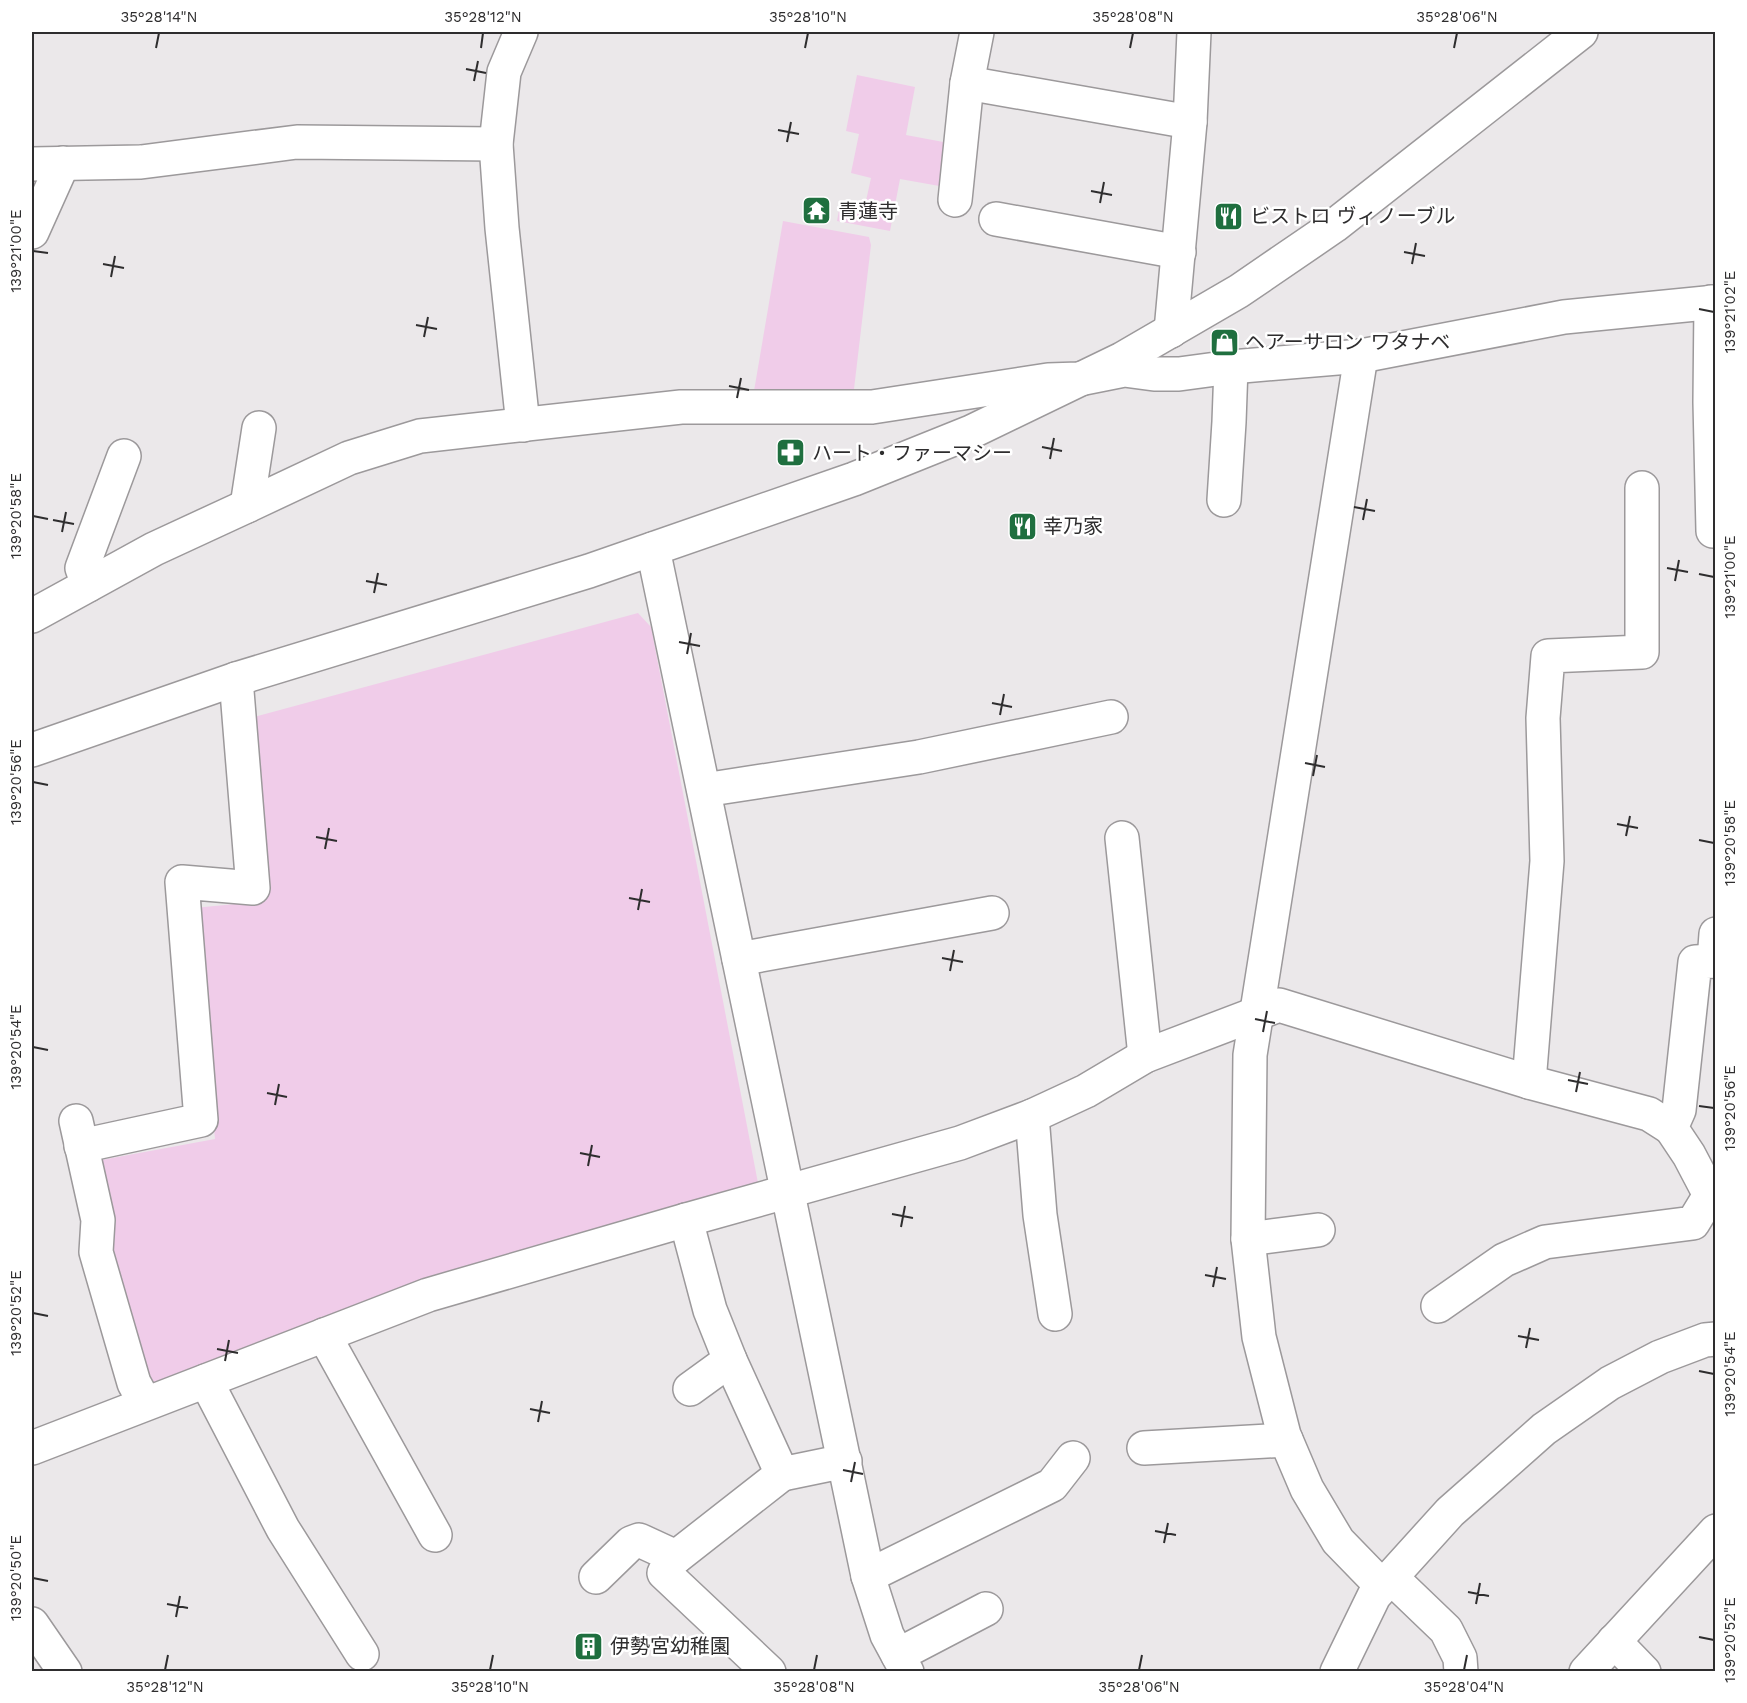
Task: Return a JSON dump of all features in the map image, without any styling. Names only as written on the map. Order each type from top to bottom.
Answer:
[{"type":"street","points":[[521,32],[504,72],[496,144],[502,228],[524,425]]},
{"type":"street","points":[[955,200],[967,83],[977,32]]},
{"type":"street","points":[[1171,331],[1190,122],[1194,32]]},
{"type":"street","points":[[32,750],[236,679],[589,571],[910,458],[971,432],[1122,359],[1239,291],[1334,226],[1581,32]]},
{"type":"street","points":[[967,83],[1190,122]]},
{"type":"street","points":[[32,232],[47,164],[141,162],[297,142],[496,144]]},
{"type":"street","points":[[996,219],[1179,252]]},
{"type":"street","points":[[32,616],[154,549],[349,458],[420,436],[681,407],[872,408],[1048,380],[1079,379],[1124,370],[1154,374],[1179,374],[1231,367],[1361,356],[1564,317],[1713,302],[1710,402],[1713,531]]},
{"type":"street","points":[[1361,356],[1250,1056],[1248,1239],[1259,1337],[1286,1440],[1307,1489],[1338,1542],[1373,1577],[1385,1582],[1397,1583],[1446,1630],[1460,1658],[1461,1671]]},
{"type":"street","points":[[1224,500],[1231,367]]},
{"type":"street","points":[[247,506],[259,428]]},
{"type":"street","points":[[88,585],[82,568],[124,456]]},
{"type":"street","points":[[1529,1082],[1547,861],[1544,718],[1548,656],[1650,652],[1653,544],[1642,488]]},
{"type":"street","points":[[653,549],[868,1576],[886,1635],[903,1663],[986,1609]]},
{"type":"street","points":[[145,1403],[134,1383],[96,1252],[98,1220],[78,1133],[201,1120],[182,882],[253,888],[236,679]]},
{"type":"street","points":[[704,790],[919,758],[1111,717]]},
{"type":"street","points":[[1122,838],[1145,1056]]},
{"type":"street","points":[[739,959],[992,913]]},
{"type":"street","points":[[1671,1128],[1679,1110],[1695,962],[1715,952]]},
{"type":"street","points":[[32,1448],[428,1295],[960,1143],[1032,1116],[1086,1091],[1145,1056],[1279,1005],[1529,1082],[1649,1114],[1671,1128],[1713,1196],[1693,1223],[1545,1242],[1504,1260],[1438,1306]]},
{"type":"street","points":[[1032,1116],[1040,1215],[1055,1314]]},
{"type":"street","points":[[686,1220],[710,1311],[782,1474]]},
{"type":"street","points":[[1248,1239],[1318,1230]]},
{"type":"street","points":[[324,1335],[435,1535]]},
{"type":"street","points":[[1338,1671],[1374,1596],[1450,1512],[1544,1430],[1610,1383],[1660,1357],[1705,1340],[1716,1339]]},
{"type":"street","points":[[690,1389],[730,1360]]},
{"type":"street","points":[[206,1381],[283,1529],[362,1654]]},
{"type":"street","points":[[1144,1448],[1286,1440]]},
{"type":"street","points":[[868,1576],[1052,1485],[1074,1458]]},
{"type":"street","points":[[768,1671],[664,1573],[676,1557],[782,1474],[845,1461]]},
{"type":"street","points":[[1586,1671],[1716,1531]]},
{"type":"street","points":[[596,1577],[631,1543],[639,1540],[676,1557]]},
{"type":"street","points":[[32,1624],[65,1671]]},
{"type":"street","points":[[1614,1641],[1644,1671]]},
{"type":"shaded area","points":[[857,75],[915,87],[906,135],[954,144],[945,187],[900,179],[890,231],[837,221],[840,205],[864,210],[871,178],[851,173],[859,134],[846,131]]},
{"type":"shaded area","points":[[783,221],[869,237],[871,245],[854,389],[754,391]]},
{"type":"shaded area","points":[[638,613],[651,627],[758,1183],[153,1390],[138,1379],[96,1161],[215,1139],[194,908],[266,901],[250,718]]},
{"type":"place","name":"青蓮寺","points":[[817,211]]},
{"type":"place","name":"ビストロ ヴィノーブル","points":[[1229,216]]},
{"type":"place","name":"ヘアーサロン ワタナベ","points":[[1224,342]]},
{"type":"place","name":"ハート・ファーマシー","points":[[791,453]]},
{"type":"place","name":"幸乃家","points":[[1022,526]]},
{"type":"place","name":"伊勢宮幼稚園","points":[[589,1646]]}]
